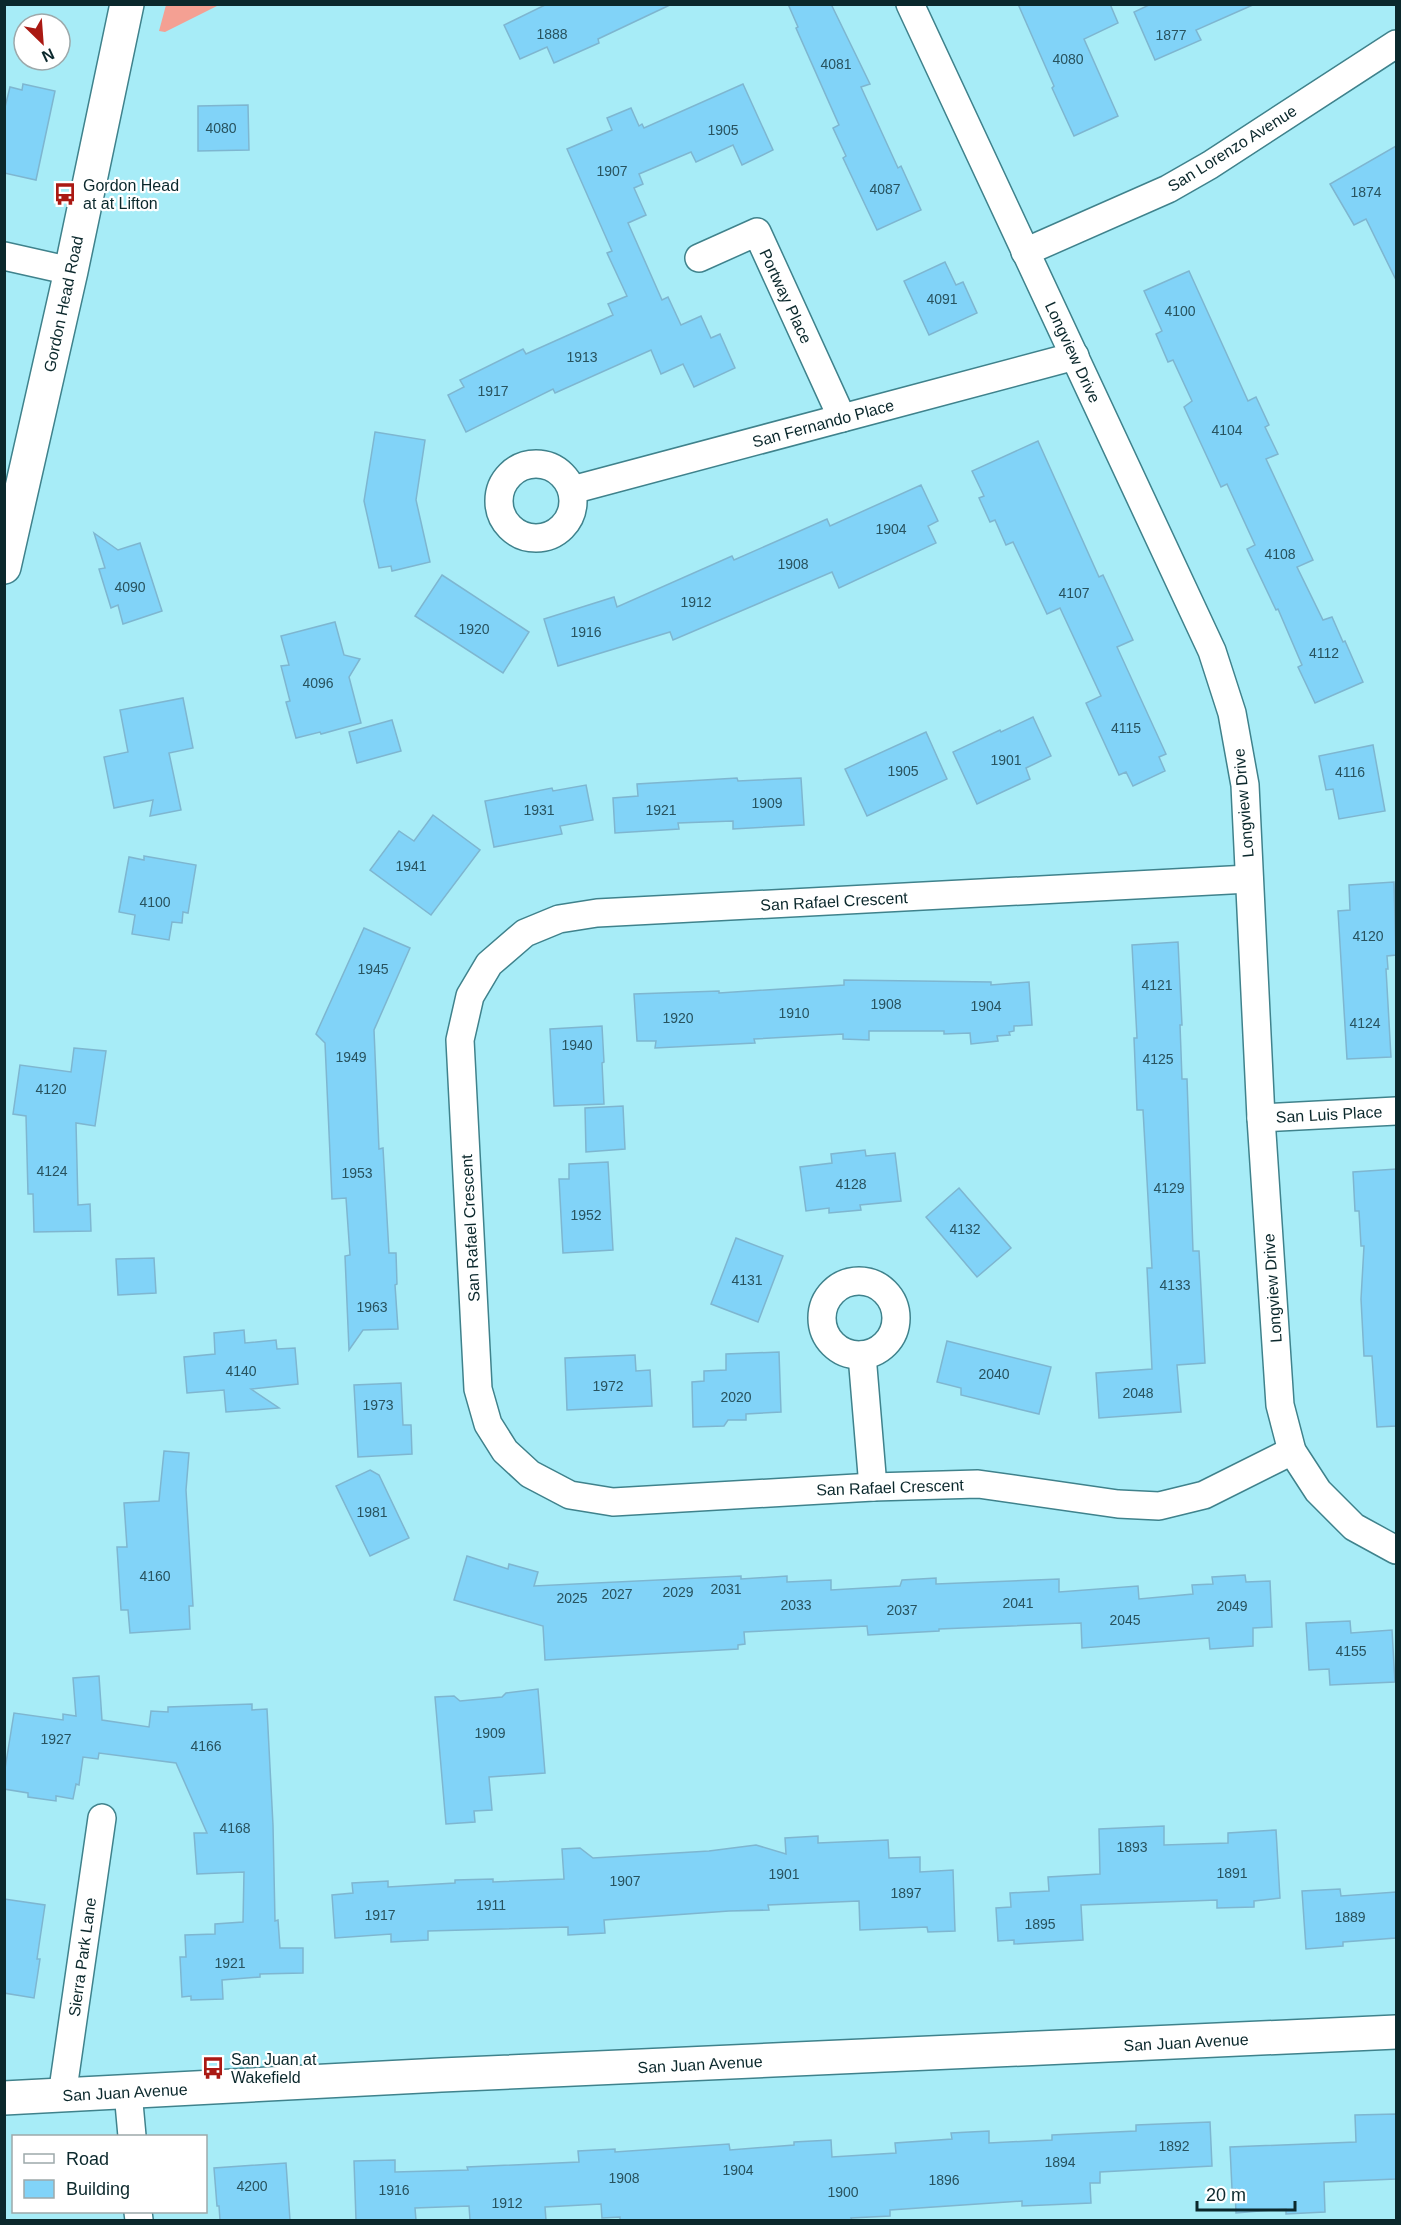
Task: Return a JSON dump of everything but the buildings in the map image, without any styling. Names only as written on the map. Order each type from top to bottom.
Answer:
[{"type":"street","name":"Gordon Head Road","points":[[4,567],[128,4]]},
{"type":"street","name":"Longview Drive","points":[[910,4],[1212,651],[1232,713],[1245,785],[1261,1118],[1280,1405],[1292,1451],[1318,1491],[1354,1527],[1396,1550]]},
{"type":"street","name":"San Lorenzo Avenue","points":[[1025,252],[1168,189],[1202,170],[1396,44]]},
{"type":"street","name":"Portway Place","points":[[699,258],[757,232],[842,418]]},
{"type":"street","points":[[4,256],[71,271]]},
{"type":"street","name":"San Fernando Place","points":[[572,490],[1075,356]]},
{"type":"street","name":"San Rafael Crescent","points":[[1249,879],[597,913],[559,919],[525,933],[489,964],[470,996],[460,1040],[478,1389],[488,1424],[504,1451],[530,1474],[570,1495],[614,1502],[873,1487],[978,1484],[1118,1504],[1159,1506],[1204,1495],[1292,1451]]},
{"type":"street","name":"San Luis Place","points":[[1261,1118],[1396,1111]]},
{"type":"street","points":[[862,1355],[873,1487]]},
{"type":"street","name":"Sierra Park Lane","points":[[62,2096],[102,1818]]},
{"type":"street","name":"San Juan Avenue","points":[[4,2098],[1396,2032]]},
{"type":"street","points":[[128,2092],[132,2135]]},
{"type":"shaded area","points":[[166,4],[219,5],[165,32],[159,31]]},
{"type":"place","name":"Gordon Head at at Lifton","points":[[65,194]]},
{"type":"place","name":"San Juan at Wakefield","points":[[213,2068]]}]
